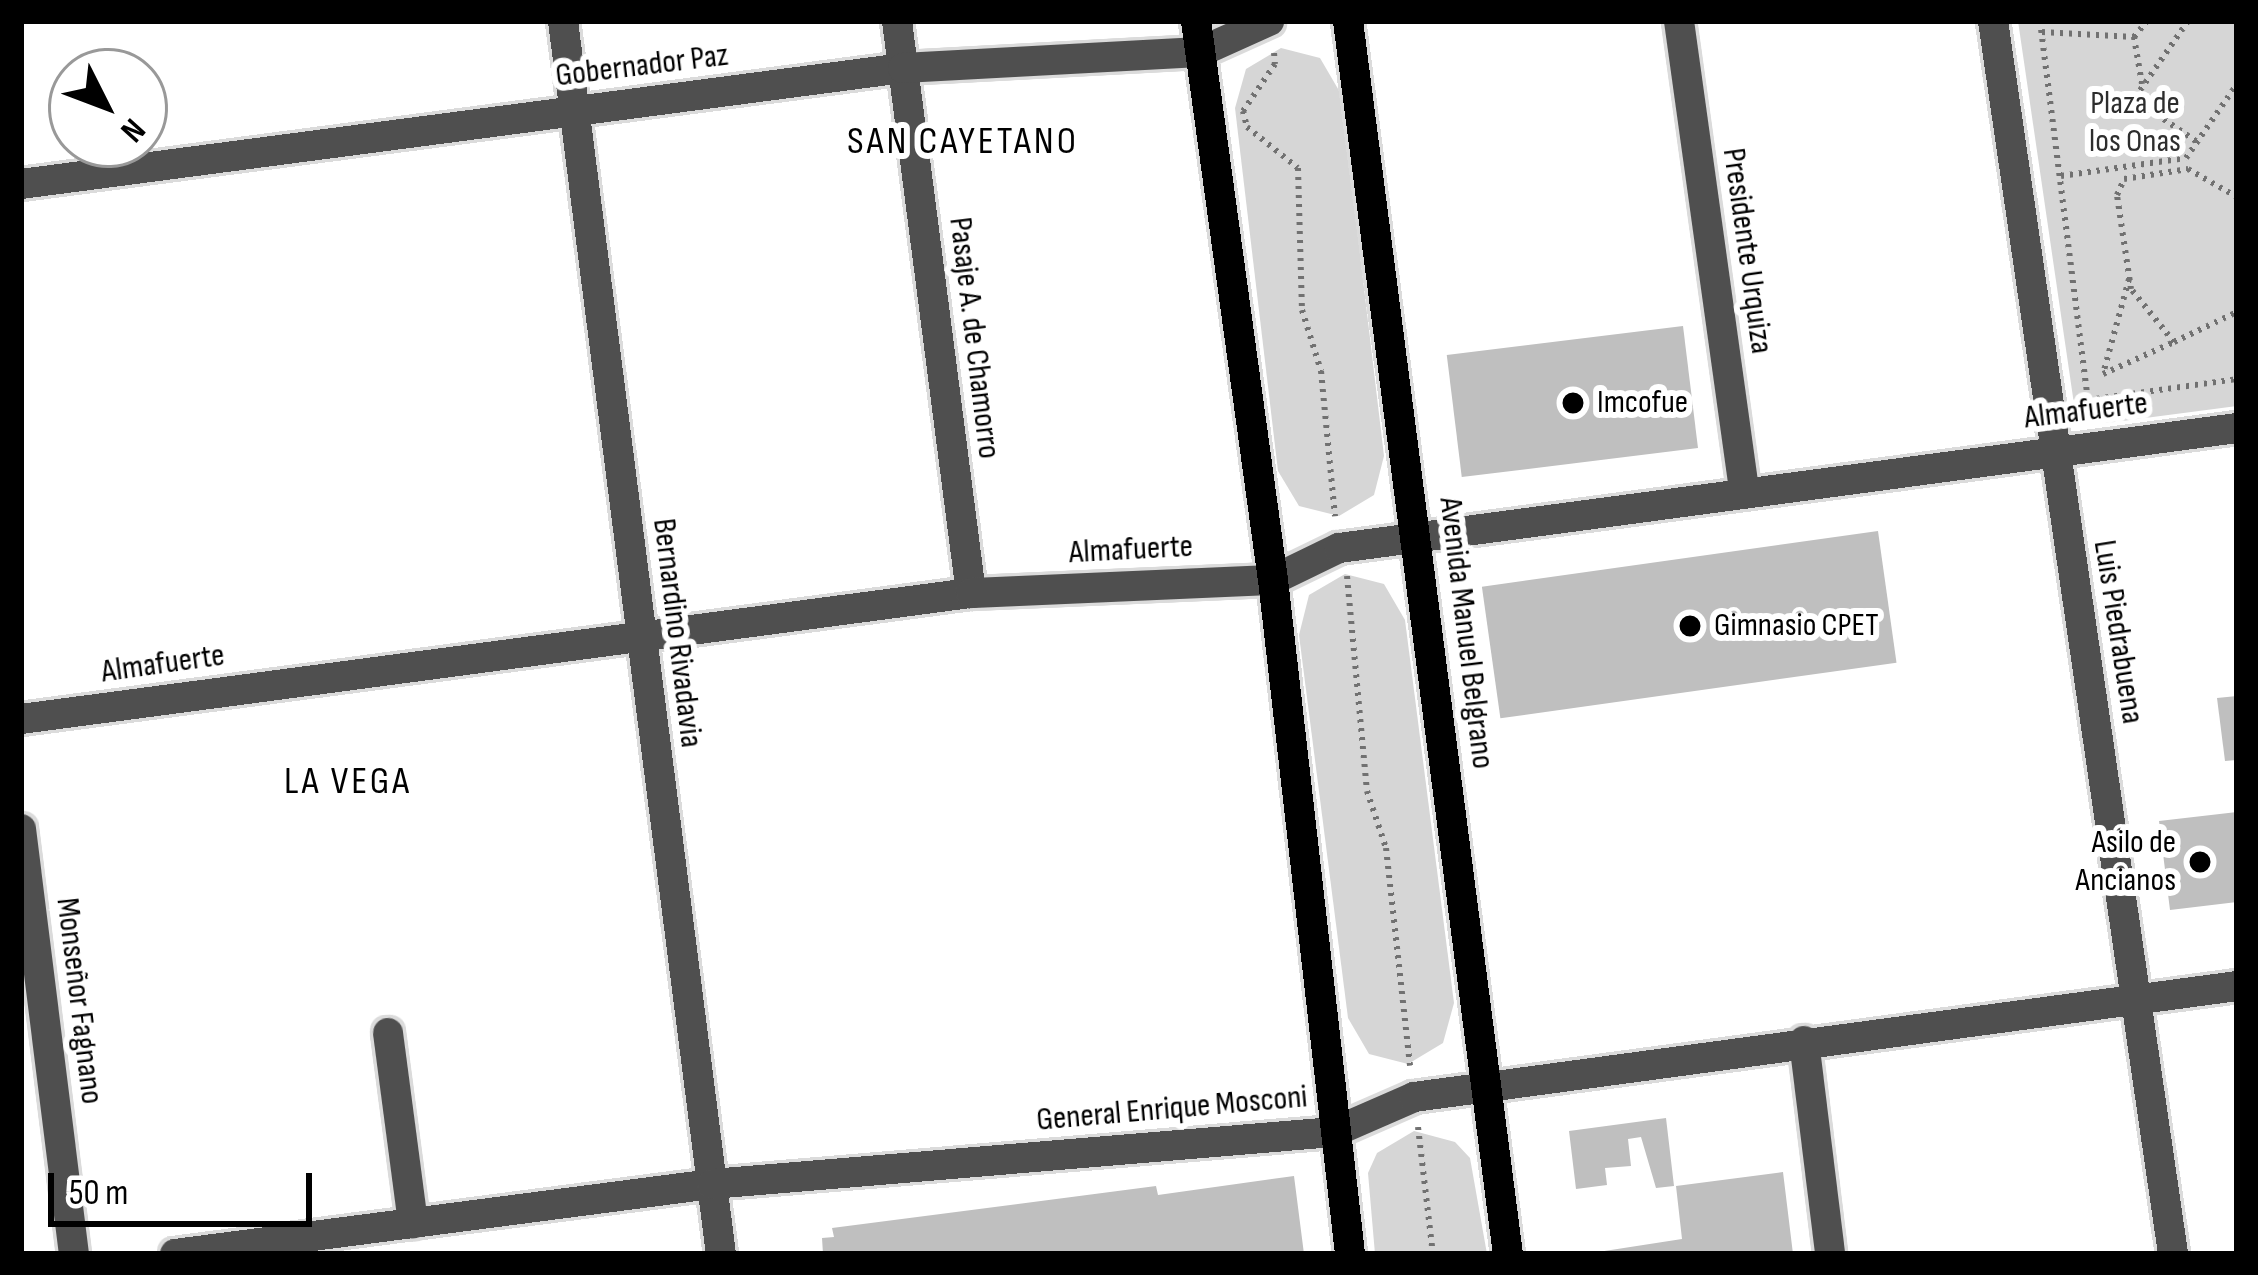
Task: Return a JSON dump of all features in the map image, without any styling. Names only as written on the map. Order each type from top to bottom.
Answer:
[{"type":"main road","name":"Avenida Manuel Belgrano","points":[[1348,21],[1508,1254]]},
{"type":"main road","points":[[1198,37],[1273,580],[1350,1254]]},
{"type":"street","name":"Bernardino Rivadavia","points":[[563,21],[721,1254]]},
{"type":"street","name":"Pasaje A. de Chamorro","points":[[897,21],[971,593]]},
{"type":"street","name":"Presidente Urquiza","points":[[1678,21],[1744,492]]},
{"type":"street","name":"Luis Piedrabuena","points":[[1993,21],[2053,452],[2140,997],[2174,1254]]},
{"type":"street","name":"Gobernador Paz","points":[[21,184],[903,68],[1271,32]]},
{"type":"street","name":"Almafuerte","points":[[21,719],[971,593],[1273,580],[1339,548],[2237,428]]},
{"type":"street","name":"Monseñor Fagnano","points":[[21,829],[74,1254]]},
{"type":"street","name":"General Enrique Mosconi","points":[[175,1254],[712,1184],[1334,1132],[1414,1097],[2237,986]]},
{"type":"street","points":[[388,1033],[413,1223]]},
{"type":"street","points":[[1804,1041],[1830,1254]]},
{"type":"path","points":[[2040,21],[2088,400],[2237,379]]},
{"type":"path","points":[[2142,87],[2134,37],[2146,21]]},
{"type":"path","points":[[2188,21],[2134,99],[2197,142]]},
{"type":"path","points":[[1271,32],[1275,64],[1243,111],[1247,127],[1298,168],[1302,310],[1321,371],[1339,548],[1352,610],[1366,791],[1386,848],[1433,1254]]},
{"type":"path","points":[[2041,32],[2134,37]]},
{"type":"path","points":[[2061,176],[2186,158],[2237,84]]},
{"type":"path","points":[[2136,168],[2188,169],[2236,193]]},
{"type":"path","points":[[2102,374],[2129,279],[2116,195],[2136,168]]},
{"type":"path","points":[[2129,279],[2174,342]]},
{"type":"path","points":[[2086,384],[2237,312]]},
{"type":"green space","name":"Plaza de los Onas","points":[[2018,21],[2237,21],[2237,406],[2107,423],[2074,404]]},
{"type":"green space","points":[[1281,48],[1320,58],[1341,94],[1384,456],[1374,495],[1339,516],[1299,506],[1278,471],[1235,108],[1246,69]]},
{"type":"green space","points":[[1345,574],[1384,584],[1405,620],[1454,1003],[1443,1043],[1408,1064],[1369,1054],[1348,1018],[1299,635],[1309,595]]},
{"type":"green space","points":[[1414,1131],[1455,1142],[1470,1158],[1487,1254],[1375,1254],[1368,1173],[1377,1153]]},
{"type":"building","name":"Imcofue","points":[[1683,326],[1698,448],[1462,477],[1447,355]]},
{"type":"building","name":"Gimnasio CPET","points":[[1878,531],[1897,663],[1500,718],[1482,587]]},
{"type":"building","name":"Asilo de Ancianos","points":[[2237,696],[2237,760],[2225,761],[2217,698]]},
{"type":"building","name":"Asilo de Ancianos","points":[[2237,812],[2237,902],[2170,910],[2159,821]]},
{"type":"building","points":[[1666,1118],[1674,1186],[1656,1188],[1641,1137],[1628,1139],[1631,1166],[1605,1168],[1607,1185],[1576,1189],[1569,1131]]},
{"type":"building","points":[[1783,1172],[1793,1254],[1585,1254],[1682,1239],[1676,1186]]},
{"type":"building","points":[[1294,1176],[1304,1254],[823,1254],[822,1238],[834,1237],[832,1228],[1156,1186],[1158,1195]]},
{"type":"place","name":"Imcofue","points":[[1573,403]]},
{"type":"place","name":"Gimnasio CPET","points":[[1690,626]]},
{"type":"place","name":"Asilo de Ancianos","points":[[2200,862]]},
{"type":"district","name":"SAN CAYETANO","points":[[963,142]]},
{"type":"district","name":"LA VEGA","points":[[348,782]]}]
